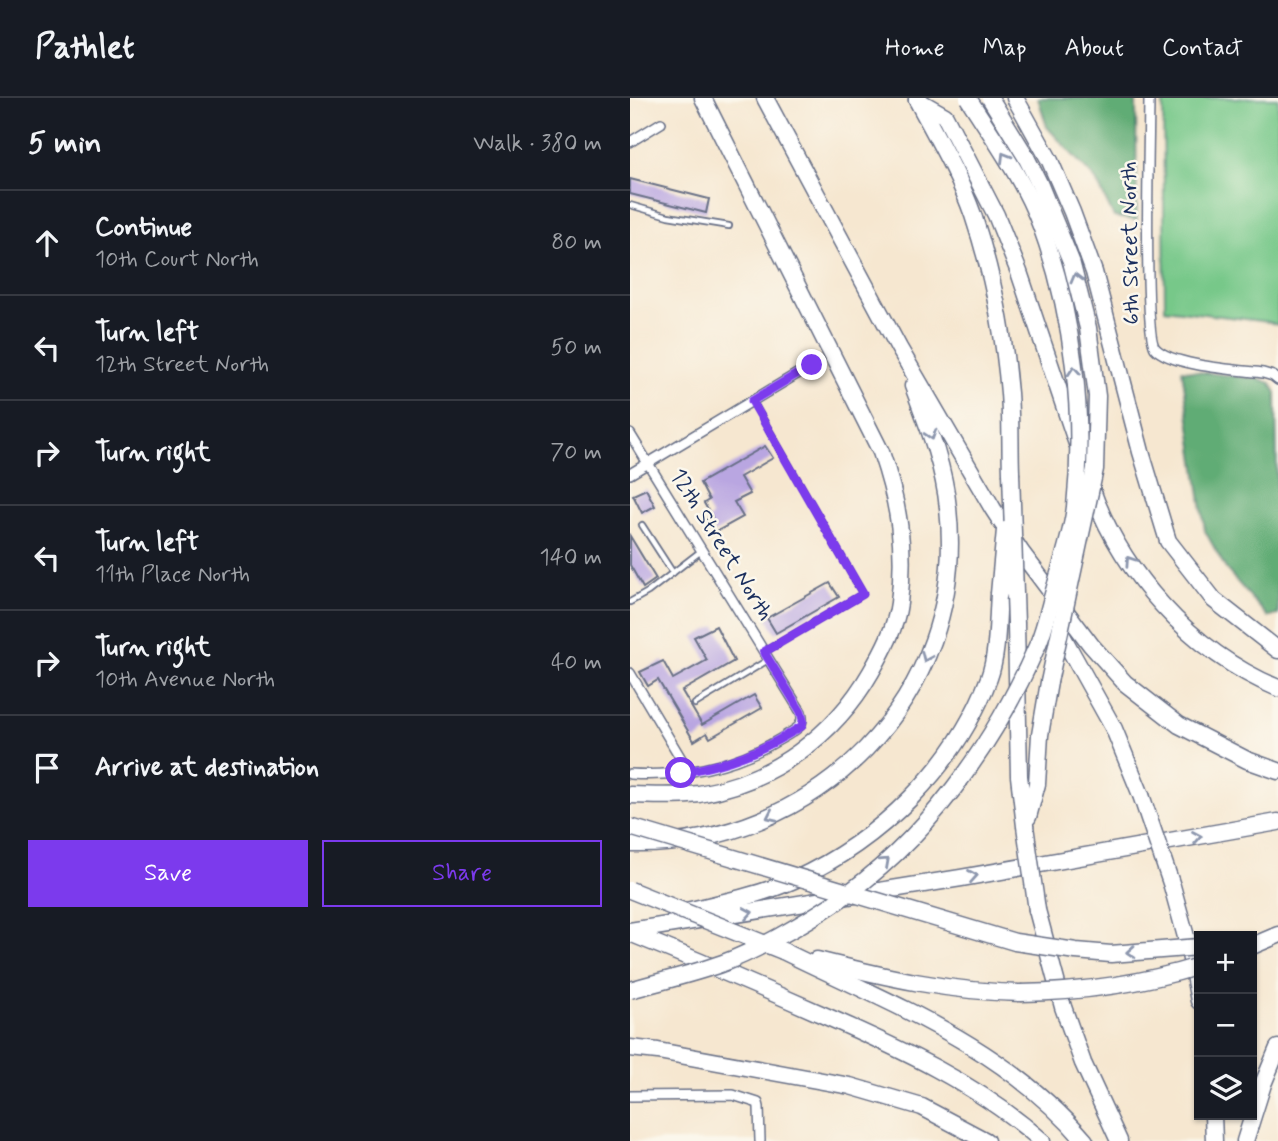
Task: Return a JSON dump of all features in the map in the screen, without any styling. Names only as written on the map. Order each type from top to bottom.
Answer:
[{"type":"highway","points":[[630,795],[697,794],[722,789],[779,765],[828,729],[849,706],[880,657],[898,605],[901,551],[899,510],[881,452],[703,98]]},
{"type":"highway","points":[[765,98],[899,348],[1021,552],[1109,666],[1144,699],[1179,726],[1208,742],[1278,771]]},
{"type":"highway","points":[[630,990],[725,962],[792,929],[834,903],[887,862],[962,777],[990,736],[1039,641],[1068,544],[1074,507],[1077,431],[1073,355],[1056,277],[1041,225],[1006,158],[968,98]]},
{"type":"highway","points":[[990,98],[1035,173],[1071,261],[1088,328],[1097,396],[1095,469],[1049,682],[1040,735],[1037,784],[1025,826]]},
{"type":"highway","points":[[1015,98],[1050,161],[1094,272],[1141,452],[1168,541],[1214,600],[1278,650]]},
{"type":"highway","points":[[917,99],[973,214],[1000,324],[1009,394],[1019,776],[1037,910],[1063,1007],[1083,1063],[1119,1141]]},
{"type":"highway","points":[[917,99],[945,116],[996,215],[1019,272],[1092,489],[1103,518],[1120,547],[1141,578],[1172,615],[1203,644],[1278,688]]},
{"type":"highway","points":[[630,844],[670,843],[730,832],[787,809],[814,793],[863,754],[905,701],[933,640],[942,609],[948,578],[950,542],[944,480],[932,435],[899,348]]},
{"type":"highway","points":[[630,929],[793,881],[848,851],[913,796],[956,744],[989,677],[996,636],[1011,473]]},
{"type":"highway","points":[[1021,552],[1054,622],[1114,729],[1141,794],[1172,886],[1188,944],[1198,994]]},
{"type":"highway","points":[[630,929],[961,878],[1278,822]]},
{"type":"highway","points":[[630,827],[1015,942],[1111,954],[1194,947]]},
{"type":"highway","points":[[630,890],[783,951],[962,1038],[1028,1085],[1085,1141]]},
{"type":"highway","points":[[630,929],[906,1052],[982,1095],[1042,1141]]},
{"type":"highway","points":[[1257,938],[1278,934]]},
{"type":"highway","points":[[1257,944],[1278,934]]},
{"type":"highway","points":[[783,951],[919,984],[956,990],[1021,993],[1117,986],[1194,967]]},
{"type":"highway","points":[[630,1045],[850,1086],[922,1107],[986,1141]]},
{"type":"highway","points":[[1245,1141],[1278,1048]]},
{"type":"highway","points":[[1213,1120],[1214,1141]]},
{"type":"street","name":"6th Street North","points":[[1149,98],[1147,252],[1152,341],[1162,353],[1187,362],[1276,378]]},
{"type":"street","points":[[630,142],[661,123]]},
{"type":"street","points":[[630,474],[812,365]]},
{"type":"street","name":"12th Street North","points":[[630,434],[801,712],[803,720],[802,726],[770,745],[733,761],[689,772]]},
{"type":"street","points":[[630,673],[689,772],[630,774]]},
{"type":"street","points":[[630,1096],[733,1095],[758,1103],[760,1141]]},
{"type":"lane","points":[[630,205],[668,216],[729,226]]},
{"type":"lane","points":[[695,705],[863,594],[752,401]]},
{"type":"lane","points":[[642,525],[673,573]]},
{"type":"lane","points":[[630,602],[702,551]]},
{"type":"green space","points":[[1038,98],[1136,98],[1137,220],[1114,217],[1096,180],[1047,127]]},
{"type":"green space","points":[[1163,98],[1278,98],[1278,325],[1165,309]]},
{"type":"green space","points":[[1182,370],[1259,379],[1271,383],[1276,393],[1278,615],[1268,617],[1226,569],[1205,531]]},
{"type":"building","points":[[630,179],[709,199],[706,213],[630,194]]},
{"type":"building","points":[[765,446],[773,458],[740,477],[750,494],[734,502],[743,517],[714,533],[706,520],[712,517],[704,503],[709,500],[700,483]]},
{"type":"building","points":[[646,489],[655,506],[642,513],[633,495]]},
{"type":"building","points":[[630,536],[656,579],[643,588],[630,565]]},
{"type":"building","points":[[830,583],[839,597],[776,633],[767,618]]},
{"type":"building","points":[[716,626],[734,661],[682,691],[702,725],[754,695],[762,708],[710,738],[707,733],[694,741],[658,680],[648,686],[640,672],[663,661],[673,679],[707,660],[694,637]]},
{"type":"route","points":[[681,773],[709,768],[751,754],[802,726],[801,712],[764,652],[863,594],[752,401],[812,365]]}]
